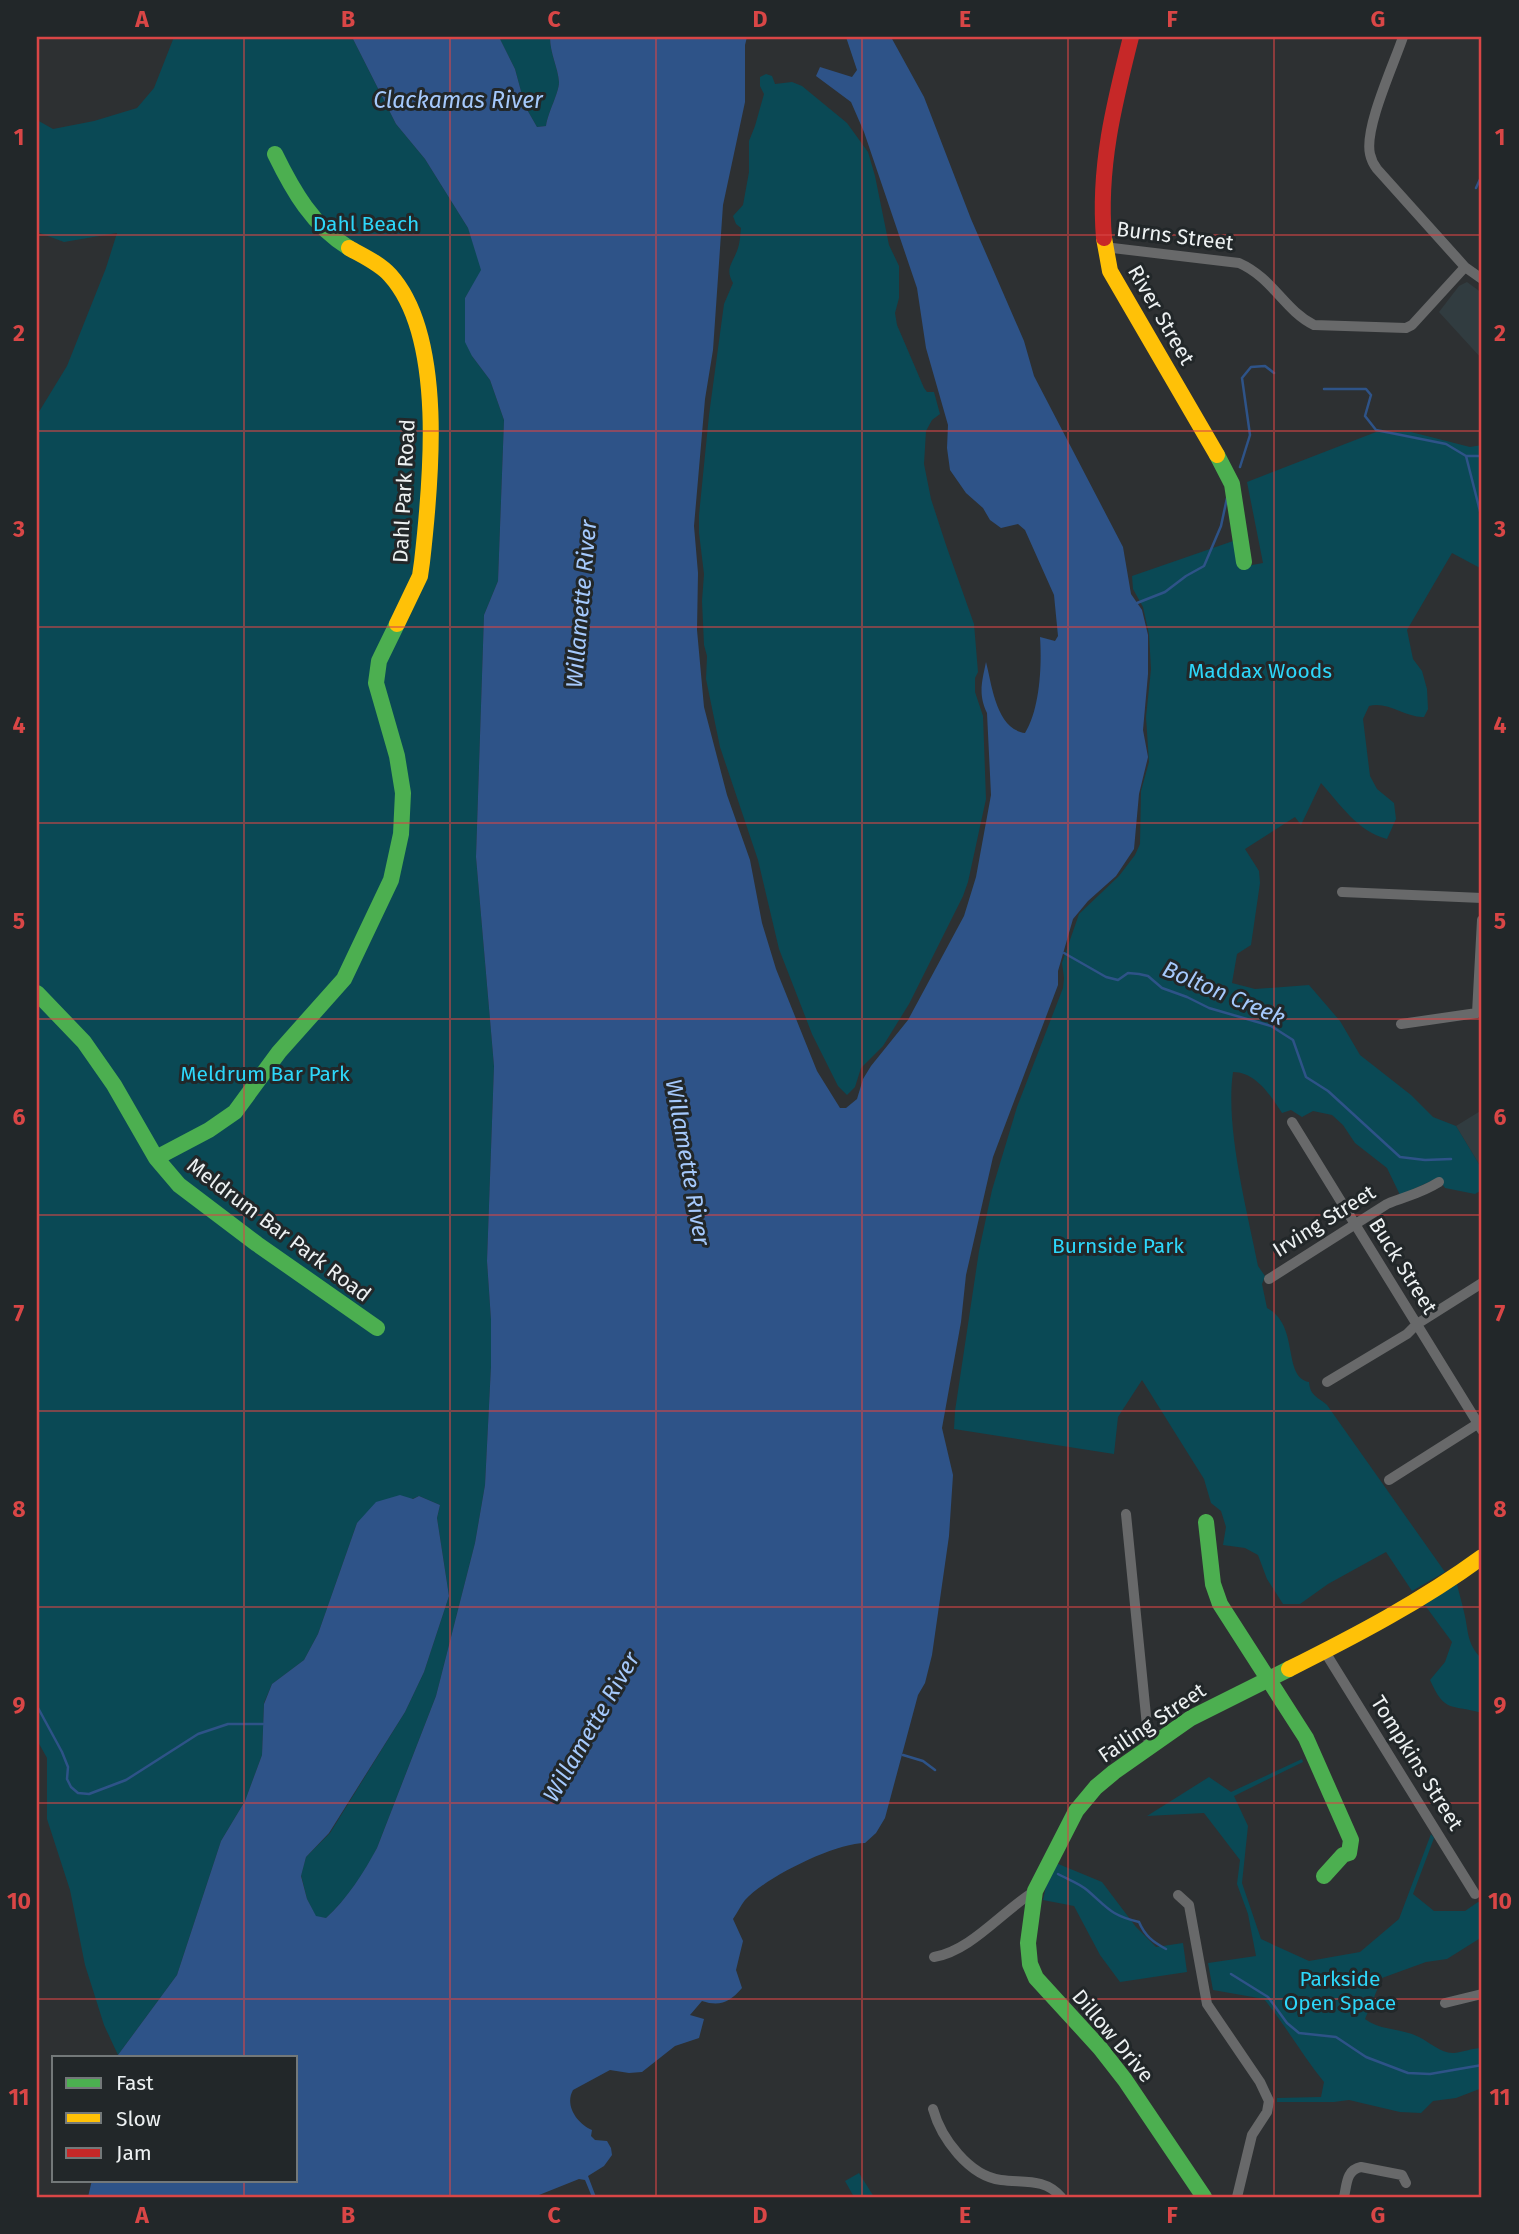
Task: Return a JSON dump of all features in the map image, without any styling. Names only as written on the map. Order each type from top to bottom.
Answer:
[{"type":"street","name":"River Street","points":[[1131,37],[1110,122],[1103,164],[1100,196],[1104,247],[1110,271],[1232,484],[1244,562]]},
{"type":"street","points":[[1404,37],[1374,119],[1369,138],[1370,155],[1377,169],[1465,267],[1482,279]]},
{"type":"street","name":"Dahl Park Road","points":[[156,1158],[217,1126],[235,1112],[279,1052],[339,985],[352,965],[371,917],[391,880],[401,834],[401,773],[378,696],[376,675],[379,661],[420,576],[429,450],[429,396],[425,358],[413,317],[393,278],[379,265],[342,244],[320,227],[298,197],[275,154]]},
{"type":"street","name":"Burns Street","points":[[1104,247],[1239,263],[1266,279],[1302,320],[1314,325],[1406,328],[1412,325],[1465,267]]},
{"type":"street","points":[[1342,892],[1482,898]]},
{"type":"street","points":[[1401,1024],[1477,1013],[1482,920]]},
{"type":"street","name":"Meldrum Bar Park Road","points":[[37,993],[84,1042],[114,1085],[156,1158],[169,1175],[194,1197],[377,1328]]},
{"type":"street","name":"Buck Street","points":[[1292,1122],[1481,1425]]},
{"type":"street","name":"Irving Street","points":[[1269,1279],[1387,1204],[1405,1196],[1420,1194],[1439,1182]]},
{"type":"street","points":[[1327,1382],[1407,1334],[1417,1324],[1482,1283]]},
{"type":"street","points":[[1390,1480],[1481,1425]]},
{"type":"street","points":[[1126,1514],[1149,1746]]},
{"type":"street","points":[[1206,1522],[1211,1547],[1212,1589],[1306,1738],[1351,1840],[1349,1853],[1343,1855],[1324,1877]]},
{"type":"street","name":"Failing Street","points":[[934,1958],[963,1947],[1014,1904],[1035,1891],[1083,1801],[1104,1779],[1149,1746],[1199,1713],[1325,1652],[1456,1576],[1482,1557]]},
{"type":"street","name":"Tompkins Street","points":[[1325,1652],[1475,1894]]},
{"type":"street","name":"Dillow Drive","points":[[1035,1891],[1028,1943],[1030,1964],[1036,1978],[1118,2071],[1205,2197]]},
{"type":"street","points":[[1178,1895],[1189,1905],[1207,2004],[1260,2082],[1269,2101],[1267,2112],[1252,2136],[1237,2197]]},
{"type":"street","points":[[1445,2003],[1482,1994]]},
{"type":"street","points":[[933,2109],[937,2122],[956,2151],[975,2170],[1000,2180],[1046,2185],[1061,2197]]},
{"type":"street","points":[[1344,2197],[1349,2174],[1361,2167],[1402,2175],[1406,2183]]},
{"type":"shaded area","points":[[1467,282],[1482,293],[1482,359],[1439,312],[1459,286]]},
{"type":"shaded area","points":[[1482,1110],[1482,1169],[1456,1126]]},
{"type":"green space","name":"Meldrum Bar Park","points":[[174,37],[352,37],[396,124],[425,159],[468,228],[482,270],[465,298],[472,356],[490,380],[504,420],[498,581],[484,615],[476,857],[494,1066],[487,1261],[491,1366],[485,1485],[475,1543],[436,1696],[377,1848],[334,1911],[326,1918],[316,1917],[307,1899],[301,1875],[306,1857],[330,1833],[405,1712],[424,1672],[449,1596],[437,1518],[440,1505],[419,1496],[357,1523],[318,1634],[304,1660],[272,1684],[264,1703],[262,1755],[245,1801],[221,1841],[177,1975],[118,2055],[104,2025],[85,1965],[70,1890],[47,1819],[47,1758],[37,1740],[37,415],[67,366],[117,233],[64,242],[37,232],[37,120],[53,129],[94,121],[137,108],[154,88]]},
{"type":"green space","points":[[499,37],[550,37],[559,82],[546,126],[537,127],[525,106],[515,69]]},
{"type":"green space","points":[[766,74],[772,76],[775,84],[792,82],[802,86],[847,123],[868,152],[889,245],[899,266],[899,298],[895,313],[897,325],[924,388],[927,392],[934,392],[940,414],[932,420],[926,431],[924,464],[931,499],[974,624],[978,672],[975,692],[983,716],[986,799],[963,896],[909,1004],[883,1046],[861,1068],[855,1087],[847,1095],[838,1086],[812,1034],[779,949],[758,860],[720,747],[706,679],[707,656],[702,601],[704,574],[699,515],[724,304],[733,283],[729,270],[740,237],[741,228],[733,216],[743,205],[749,172],[749,141],[764,94],[760,77]]},
{"type":"green space","points":[[1376,432],[1411,432],[1470,447],[1482,445],[1482,501],[1478,509],[1482,514],[1482,569],[1452,553],[1407,630],[1413,659],[1422,671],[1427,689],[1428,709],[1424,717],[1376,705],[1369,706],[1363,719],[1370,776],[1377,789],[1394,803],[1396,819],[1387,839],[1358,824],[1321,783],[1301,825],[1295,817],[1245,849],[1259,871],[1260,883],[1251,945],[1237,954],[1232,983],[1255,989],[1309,985],[1340,1021],[1360,1055],[1411,1095],[1433,1117],[1456,1126],[1482,1169],[1482,1190],[1475,1194],[1445,1188],[1438,1178],[1400,1195],[1387,1168],[1355,1143],[1343,1125],[1332,1115],[1313,1111],[1302,1117],[1291,1110],[1282,1113],[1256,1080],[1233,1072],[1231,1094],[1234,1143],[1258,1266],[1265,1276],[1262,1284],[1267,1308],[1284,1326],[1296,1371],[1301,1378],[1309,1382],[1313,1393],[1327,1405],[1445,1572],[1412,1591],[1386,1552],[1328,1584],[1300,1604],[1283,1604],[1267,1579],[1258,1555],[1245,1548],[1223,1545],[1226,1527],[1221,1511],[1211,1503],[1204,1479],[1142,1380],[1118,1417],[1114,1454],[954,1429],[955,1411],[979,1251],[992,1190],[1017,1107],[1063,988],[1062,963],[1079,914],[1119,876],[1140,844],[1141,791],[1149,762],[1146,717],[1151,669],[1149,634],[1143,607],[1133,589],[1132,576],[1236,540],[1241,567],[1263,563],[1247,482]]},
{"type":"green space","points":[[1457,1584],[1471,1642],[1482,1659],[1482,1713],[1445,1703],[1430,1680],[1445,1662],[1452,1642],[1424,1604]]},
{"type":"green space","name":"Parkside Open Space","points":[[1302,1759],[1303,1762],[1234,1796],[1248,1826],[1242,1883],[1261,1939],[1309,1961],[1360,1952],[1399,1919],[1431,1834],[1434,1838],[1413,1894],[1434,1911],[1465,1911],[1478,1902],[1482,1903],[1482,1937],[1447,1959],[1426,1962],[1382,1978],[1365,2019],[1378,2026],[1412,2034],[1449,2053],[1482,2048],[1482,2088],[1456,2098],[1433,2101],[1421,2113],[1400,2112],[1349,2100],[1277,2102],[1277,2098],[1321,2097],[1324,2082],[1264,1999],[1213,1990],[1208,1963],[1256,1956],[1248,1914],[1237,1884],[1240,1860],[1204,1813],[1147,1816],[1209,1777],[1231,1792]]},
{"type":"green space","points":[[1056,1863],[1102,1882],[1136,1927],[1156,1947],[1183,1943],[1187,1972],[1120,1982],[1100,1955],[1074,1906],[1043,1900],[1047,1882]]},
{"type":"green space","points":[[859,2173],[874,2197],[854,2197],[845,2181]]},
{"type":"water","points":[[352,37],[499,37],[515,69],[525,106],[537,127],[546,126],[559,86],[550,37],[747,37],[745,102],[723,205],[713,350],[705,399],[694,526],[698,573],[697,630],[704,707],[727,795],[750,860],[762,923],[776,969],[817,1071],[840,1108],[846,1108],[857,1099],[863,1079],[908,1020],[964,916],[976,877],[991,795],[987,713],[982,694],[986,662],[1001,715],[1015,730],[1025,733],[1037,699],[1041,660],[1040,637],[1055,641],[1058,636],[1054,595],[1025,530],[1018,524],[1001,528],[990,520],[950,470],[948,425],[926,348],[917,288],[864,132],[851,102],[816,76],[820,67],[852,77],[857,70],[846,37],[891,37],[924,97],[971,219],[1024,341],[1034,376],[1123,547],[1131,594],[1142,610],[1148,635],[1143,730],[1148,757],[1139,794],[1134,849],[1116,876],[1088,901],[1073,919],[1058,971],[1058,985],[993,1157],[966,1275],[961,1322],[942,1428],[953,1475],[949,1536],[932,1655],[925,1683],[918,1695],[885,1818],[876,1833],[865,1843],[819,1855],[784,1872],[745,1900],[733,1919],[743,1941],[736,1970],[742,1988],[724,2002],[702,2001],[690,2015],[704,2019],[699,2038],[675,2046],[642,2072],[610,2070],[573,2090],[570,2102],[574,2114],[592,2130],[591,2136],[595,2140],[607,2141],[611,2148],[612,2155],[604,2166],[588,2176],[596,2197],[592,2197],[585,2180],[579,2179],[534,2197],[88,2197],[92,2182],[298,2182],[298,2056],[118,2056],[177,1975],[221,1841],[245,1801],[262,1755],[264,1704],[272,1684],[304,1660],[318,1634],[357,1523],[376,1502],[400,1495],[413,1499],[419,1496],[440,1505],[437,1518],[449,1596],[424,1672],[405,1712],[329,1833],[306,1857],[301,1876],[307,1899],[316,1916],[326,1918],[361,1876],[377,1848],[436,1696],[475,1543],[485,1485],[491,1366],[487,1261],[494,1066],[476,857],[484,615],[498,581],[504,420],[490,380],[465,342],[465,298],[481,270],[468,228],[425,159],[396,124]]},
{"type":"waterway","points":[[1476,188],[1482,175]]},
{"type":"waterway","points":[[1240,467],[1250,435],[1242,378],[1251,367],[1265,366],[1274,373]]},
{"type":"waterway","points":[[1324,389],[1366,389],[1371,395],[1365,416],[1376,430],[1446,444],[1466,456],[1482,456]]},
{"type":"waterway","points":[[1466,456],[1482,519]]},
{"type":"waterway","points":[[1137,603],[1165,592],[1204,566],[1221,526],[1227,498]]},
{"type":"waterway","name":"Bolton Creek","points":[[1064,953],[1106,977],[1118,980],[1128,973],[1148,976],[1162,988],[1209,1008],[1271,1026],[1293,1040],[1306,1077],[1328,1091],[1400,1157],[1451,1159]]},
{"type":"waterway","points":[[37,1706],[62,1752],[71,1787],[78,1793],[89,1794],[126,1780],[198,1734],[228,1724],[263,1724]]},
{"type":"waterway","points":[[903,1755],[923,1761],[935,1770]]},
{"type":"waterway","points":[[1058,1874],[1084,1888],[1115,1914],[1139,1922],[1150,1938],[1166,1949]]},
{"type":"waterway","points":[[1231,1974],[1268,1997],[1287,2023],[1299,2033],[1336,2037],[1366,2057],[1408,2073],[1430,2074],[1482,2065]]},
{"type":"traffic: fast","points":[[275,154],[305,207],[325,229],[349,248]]},
{"type":"traffic: fast","points":[[1217,455],[1232,484],[1244,562]]},
{"type":"traffic: fast","points":[[156,1158],[209,1130],[235,1112],[279,1052],[344,979],[391,880],[401,834],[403,793],[397,756],[376,683],[379,661],[397,624]]},
{"type":"traffic: fast","points":[[37,993],[84,1042],[114,1085],[156,1158],[179,1185],[257,1244],[377,1328]]},
{"type":"traffic: fast","points":[[1206,1522],[1213,1584],[1220,1604],[1306,1738],[1351,1840],[1349,1853],[1343,1855],[1324,1876]]},
{"type":"traffic: fast","points":[[1204,2197],[1125,2080],[1100,2048],[1036,1978],[1030,1964],[1028,1943],[1035,1891],[1076,1811],[1096,1787],[1191,1718],[1289,1669]]},
{"type":"traffic: slow","points":[[1104,238],[1110,271],[1217,455]]},
{"type":"traffic: slow","points":[[349,248],[386,271],[408,302],[420,335],[427,372],[431,453],[422,562],[420,576],[397,624]]},
{"type":"traffic: slow","points":[[1289,1669],[1412,1603],[1482,1557]]},
{"type":"traffic: jam","points":[[1104,238],[1105,161],[1113,112],[1131,37]]},
{"type":"water label","name":"Clackamas River","points":[[458,100]]},
{"type":"water label","name":"Willamette River","points":[[581,604]]},
{"type":"water label","name":"Willamette River","points":[[688,1162]]},
{"type":"water label","name":"Willamette River","points":[[591,1727]]},
{"type":"park label","name":"Dahl Beach","points":[[366,224]]},
{"type":"park label","name":"Maddax Woods","points":[[1260,671]]},
{"type":"park label","name":"Burnside Park","points":[[1118,1246]]}]
